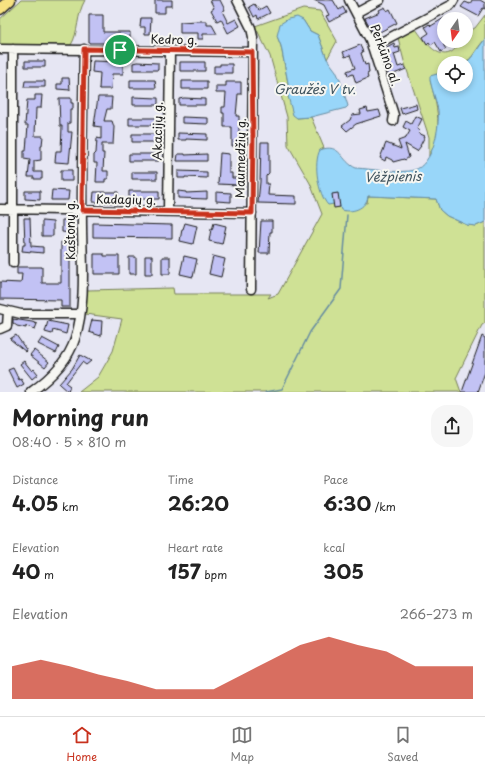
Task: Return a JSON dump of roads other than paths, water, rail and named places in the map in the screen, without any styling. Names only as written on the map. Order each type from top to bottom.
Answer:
[{"type":"main road","points":[[0,9],[10,0]]},
{"type":"street","name":"Maumedžių g.","points":[[237,0],[251,28],[253,37],[251,289]]},
{"type":"street","name":"Perkūno al.","points":[[349,0],[372,47],[394,115],[393,121]]},
{"type":"street","points":[[356,13],[380,0]]},
{"type":"street","points":[[372,47],[451,5],[454,0]]},
{"type":"street","name":"Kedro g.","points":[[0,49],[252,52]]},
{"type":"street","points":[[13,49],[13,263]]},
{"type":"street","name":"Kaštonų g.","points":[[31,392],[53,374],[70,350],[75,340],[80,314],[82,286],[84,49]]},
{"type":"street","name":"Akacijų g.","points":[[168,211],[170,51]]},
{"type":"street","name":"Kadagių g.","points":[[0,209],[252,213]]},
{"type":"street","points":[[0,329],[7,326],[4,310],[21,314],[80,314]]},
{"type":"water","name":"Graužės V tv.","points":[[297,17],[303,20],[310,31],[318,35],[327,59],[336,71],[340,80],[348,106],[346,108],[311,117],[297,118],[293,115],[288,96],[288,83],[281,46],[277,36],[280,24],[288,19]]},
{"type":"water","points":[[485,39],[485,222],[476,226],[467,225],[447,216],[440,210],[436,199],[368,196],[367,200],[361,207],[350,211],[341,210],[340,207],[334,204],[328,205],[324,200],[319,186],[317,163],[320,150],[327,148],[337,151],[347,162],[356,168],[401,172],[414,170],[421,167],[426,161],[434,144],[438,126],[438,110],[430,76],[437,74],[437,92],[473,92],[474,55]]},
{"type":"waterway","name":"Vėžpienis","points":[[266,392],[282,389],[310,332],[341,289],[347,215]]}]
